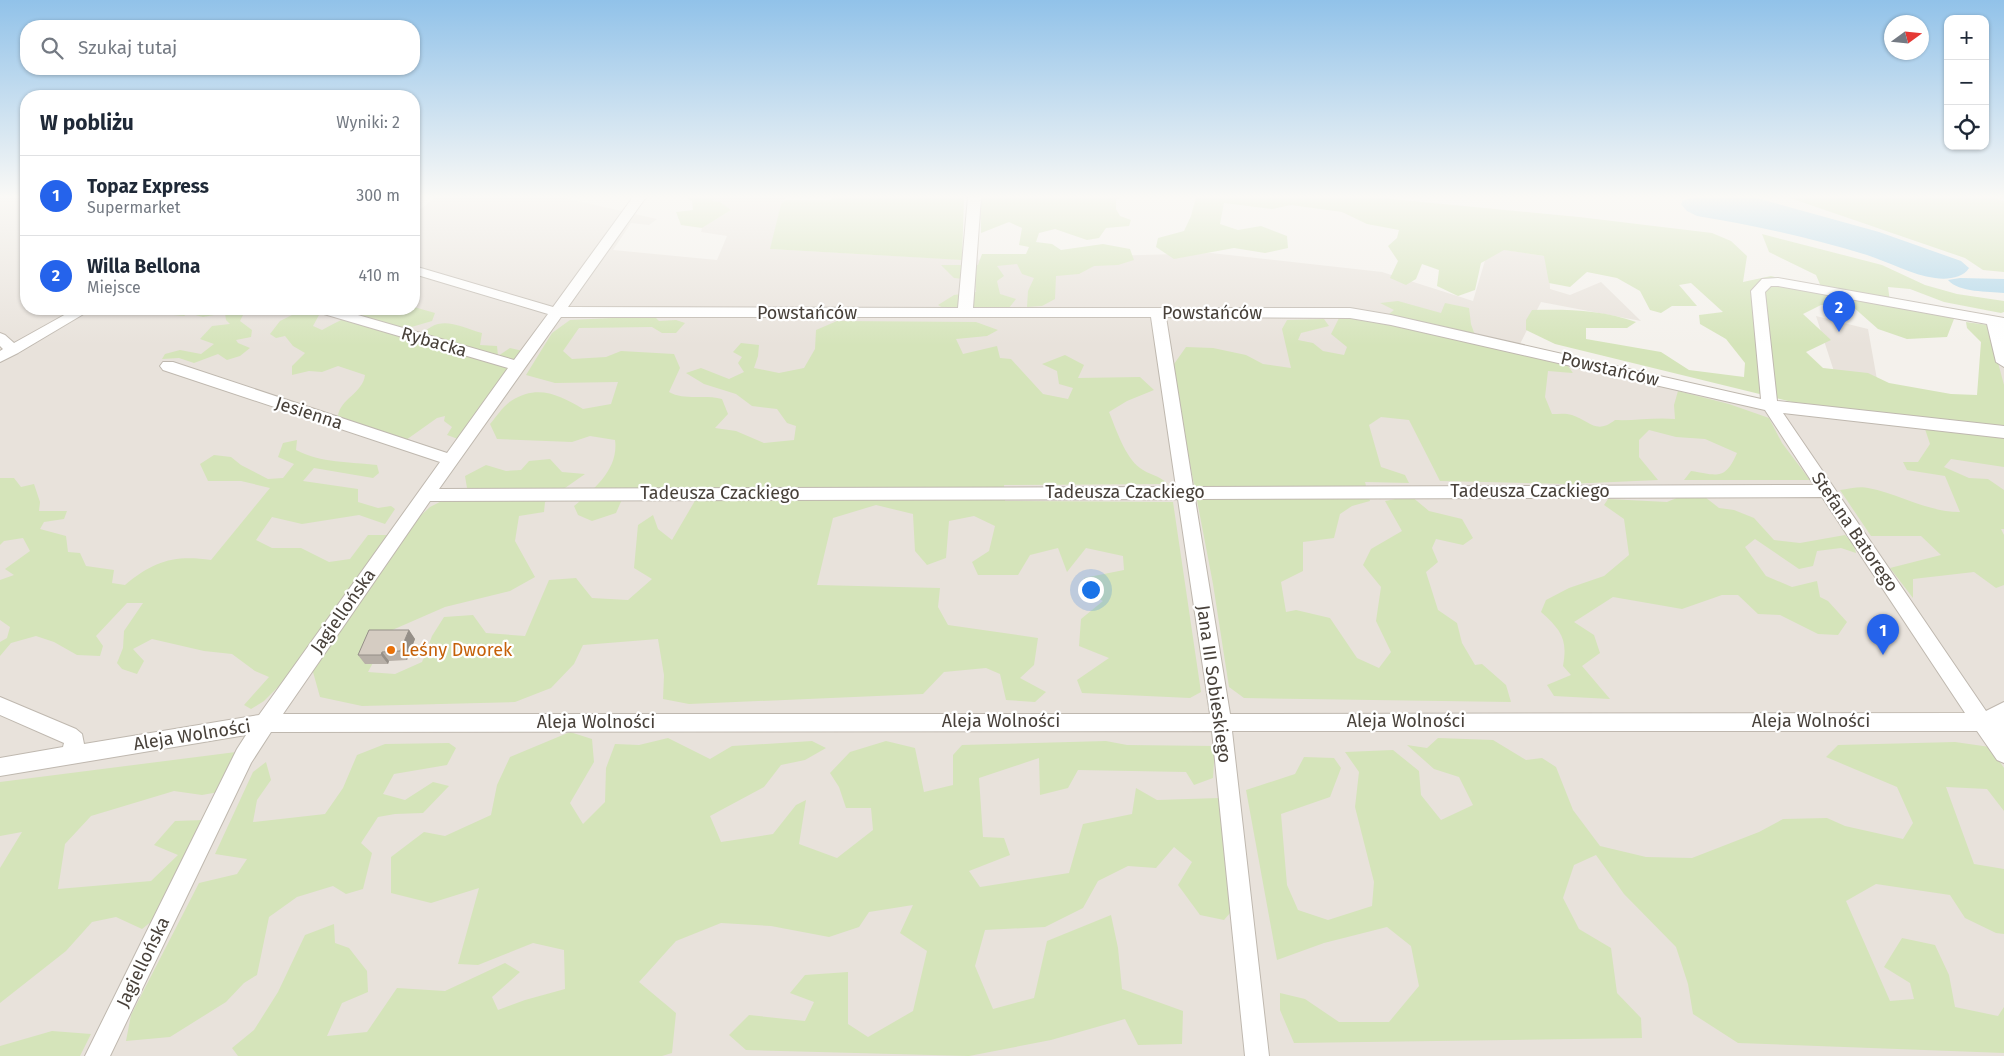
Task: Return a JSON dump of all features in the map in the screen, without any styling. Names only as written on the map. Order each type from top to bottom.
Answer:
[{"type":"street","name":"Jagiellońska","points":[[97,1056],[244,756],[425,494],[604,246]]},
{"type":"street","points":[[965,313],[971,246]]},
{"type":"street","name":"Powstańców","points":[[420,272],[556,312],[1358,314],[1401,322],[1770,406],[2004,432]]},
{"type":"street","name":"Stefana Batorego","points":[[1999,322],[1778,282],[1767,282],[1758,290],[1770,406],[2004,754]]},
{"type":"street","name":"Jana III Sobieskiego","points":[[1158,313],[1221,721],[1257,1056]]},
{"type":"street","points":[[0,338],[6,354],[74,315]]},
{"type":"street","name":"Rybacka","points":[[343,315],[518,366]]},
{"type":"street","points":[[1999,322],[2004,362]]},
{"type":"street","name":"Jesienna","points":[[168,366],[451,460]]},
{"type":"street","name":"Tadeusza Czackiego","points":[[425,494],[1826,490]]},
{"type":"street","points":[[0,706],[69,735],[75,740],[72,755]]},
{"type":"street","points":[[1984,722],[2004,711]]},
{"type":"street","name":"Aleja Wolności","points":[[0,767],[265,723],[1984,722],[2004,730]]},
{"type":"shaded area","points":[[0,246],[20,246],[20,315],[420,315],[420,246],[615,246],[613,250],[717,260],[723,246],[772,246],[771,249],[969,260],[1211,253],[1382,272],[1473,301],[1489,247],[1549,257],[1550,289],[1570,295],[1601,282],[1641,321],[1541,302],[1520,344],[1793,414],[1841,393],[1816,316],[1868,329],[1881,402],[2003,424],[1993,320],[2004,323],[2004,1056],[0,1056]]},
{"type":"green space","points":[[771,246],[962,246],[962,260],[770,249]]},
{"type":"green space","points":[[1025,246],[1055,246],[1061,250],[1087,246],[1115,246],[1130,249],[1134,260],[1118,265],[1094,266],[1079,274],[1056,276],[1055,299],[1042,306],[1027,307],[1028,291],[1034,278],[1022,274],[1017,264],[997,266],[1004,276],[997,281],[1000,294],[1016,299],[1009,308],[945,309],[938,305],[954,295],[976,292],[975,280],[954,278],[941,265],[978,265],[982,254],[1026,254],[1029,247]]},
{"type":"green space","points":[[1288,246],[1288,248],[1265,253],[1234,248],[1174,259],[1156,247]]},
{"type":"green space","points":[[1388,246],[1737,246],[1747,256],[1743,282],[1771,276],[1822,289],[1816,275],[1769,252],[1767,246],[1810,246],[1882,265],[1925,285],[1957,294],[2004,301],[2004,312],[2001,313],[1944,302],[1910,289],[1888,287],[1890,302],[1944,313],[1954,319],[1947,337],[1907,339],[1878,329],[1852,306],[1821,305],[1803,314],[1831,340],[1806,352],[1823,368],[1868,373],[1889,383],[1951,394],[1977,395],[1981,342],[1967,328],[1966,322],[1988,325],[2004,385],[2004,467],[1951,459],[1944,467],[1969,478],[1988,479],[2004,490],[2004,529],[2001,529],[2004,535],[2004,585],[1996,588],[1974,572],[1913,579],[1913,598],[1890,568],[1941,555],[1921,536],[1871,536],[1840,490],[1858,487],[1868,488],[1936,509],[1960,512],[1945,476],[1907,470],[1903,462],[1918,462],[1930,444],[1921,417],[1792,402],[1555,344],[1526,330],[1526,320],[1532,310],[1572,310],[1611,315],[1636,322],[1627,328],[1586,328],[1586,339],[1661,352],[1689,370],[1744,377],[1745,363],[1726,339],[1700,324],[1699,315],[1723,312],[1691,283],[1679,285],[1697,306],[1672,306],[1661,313],[1650,310],[1640,291],[1617,278],[1587,272],[1570,287],[1549,283],[1544,256],[1504,250],[1481,263],[1475,290],[1458,296],[1437,286],[1439,270],[1422,264],[1416,279],[1406,285],[1390,278],[1398,261]]},
{"type":"green space","points":[[1931,246],[2004,246],[2004,272],[1983,270],[1965,258]]},
{"type":"green space","points":[[1398,301],[1441,313],[1445,303],[1469,308],[1471,324],[1478,344],[1568,366],[1573,373],[1548,371],[1545,397],[1552,414],[1572,415],[1598,427],[1615,420],[1675,419],[1674,405],[1678,391],[1729,404],[1769,418],[1782,443],[1810,480],[1684,480],[1691,471],[1714,474],[1724,472],[1733,462],[1737,453],[1705,439],[1676,437],[1649,430],[1639,440],[1639,457],[1658,480],[1568,484],[1440,481],[1409,420],[1381,417],[1369,425],[1381,467],[1405,475],[1409,483],[1365,482],[1370,501],[1352,506],[1340,514],[1334,538],[1303,542],[1303,571],[1281,582],[1286,612],[1296,610],[1330,618],[1357,658],[1379,668],[1391,652],[1376,621],[1381,587],[1363,565],[1371,549],[1402,531],[1385,501],[1411,496],[1429,511],[1462,519],[1473,538],[1463,545],[1436,539],[1432,548],[1438,562],[1426,572],[1438,610],[1457,623],[1462,643],[1475,665],[1482,664],[1506,685],[1511,702],[1244,698],[1229,687],[1213,584],[1174,380],[1174,364],[1186,347],[1213,348],[1246,355],[1263,364],[1291,368],[1282,329],[1287,320],[1324,319],[1329,326],[1301,333],[1298,340],[1313,343],[1323,351],[1344,355],[1347,347],[1331,334],[1339,318],[1366,312],[1389,314],[1394,310],[1380,303]]},
{"type":"green space","points":[[420,309],[435,313],[432,321],[408,328],[407,339],[418,339],[433,326],[447,323],[482,333],[480,345],[497,346],[498,356],[510,348],[523,351],[458,439],[447,435],[452,427],[444,421],[445,416],[437,418],[406,440],[338,416],[343,405],[360,387],[365,375],[338,366],[322,372],[309,371],[292,375],[292,366],[305,353],[293,346],[285,336],[276,338],[270,334],[280,321],[292,315],[319,315],[313,326],[322,330],[353,315],[420,315]]},
{"type":"green space","points":[[196,315],[214,315],[203,317]]},
{"type":"green space","points":[[225,315],[243,315],[240,321],[252,330],[251,337],[236,340],[238,343],[250,348],[240,356],[227,360],[218,354],[194,363],[179,358],[162,359],[165,354],[180,350],[201,354],[214,344],[200,339],[212,326],[230,324],[226,320]]},
{"type":"green space","points":[[654,316],[659,321],[676,320],[685,323],[676,333],[662,333],[652,327],[579,328],[563,351],[572,359],[606,357],[621,351],[674,354],[680,368],[669,392],[688,397],[722,399],[728,414],[715,428],[736,431],[764,443],[794,440],[796,426],[787,423],[777,409],[752,406],[736,394],[704,384],[686,373],[701,368],[729,379],[744,372],[738,363],[742,357],[733,352],[741,343],[759,345],[754,368],[779,373],[804,368],[815,349],[816,330],[837,321],[976,322],[998,330],[987,336],[956,339],[963,354],[997,346],[1000,358],[1011,359],[1043,394],[1068,399],[1073,388],[1059,384],[1057,371],[1042,364],[1065,355],[1084,365],[1078,378],[1140,377],[1154,390],[1127,401],[1109,412],[1130,457],[1143,470],[1168,484],[1004,485],[1005,501],[1173,502],[1201,692],[1190,698],[1082,693],[1077,680],[1109,658],[1079,646],[1081,619],[1103,601],[1090,594],[1084,578],[1124,570],[1123,556],[1086,548],[1067,572],[1058,548],[1030,555],[1018,575],[978,575],[972,562],[989,551],[995,526],[974,516],[949,521],[946,558],[927,565],[915,551],[913,514],[876,505],[833,518],[817,585],[940,588],[938,607],[948,625],[1038,638],[1034,665],[1020,678],[1046,692],[1035,702],[1006,700],[1000,674],[986,668],[944,672],[923,694],[689,704],[663,699],[664,675],[658,639],[583,645],[574,664],[551,688],[515,702],[362,706],[320,697],[313,672],[320,655],[418,518],[430,507],[467,488],[465,476],[486,465],[506,471],[521,470],[529,461],[550,459],[562,472],[585,474],[545,502],[544,512],[519,516],[515,541],[535,577],[510,591],[445,607],[390,631],[368,672],[395,674],[422,662],[432,636],[444,617],[473,615],[486,633],[525,636],[549,580],[576,578],[592,598],[628,600],[652,579],[634,568],[638,525],[653,515],[658,529],[672,540],[696,499],[697,489],[627,488],[616,513],[592,521],[578,515],[574,506],[604,478],[613,460],[615,440],[590,436],[572,442],[497,439],[490,424],[508,403],[530,393],[548,393],[565,399],[583,409],[611,404],[618,382],[555,383],[526,375],[552,333],[570,320]]},
{"type":"green space","points":[[297,440],[296,450],[315,457],[336,461],[377,465],[379,473],[373,478],[314,468],[303,481],[358,489],[358,502],[378,508],[391,506],[395,509],[385,524],[359,515],[302,524],[272,517],[256,540],[272,548],[301,548],[329,562],[350,559],[368,535],[390,535],[282,683],[264,701],[251,709],[244,705],[269,677],[255,671],[232,654],[204,651],[152,639],[133,649],[144,661],[137,674],[122,669],[117,663],[123,648],[124,631],[143,603],[127,603],[96,636],[103,646],[100,656],[77,655],[54,642],[36,636],[11,643],[0,656],[0,642],[7,638],[10,627],[0,620],[0,580],[14,575],[5,569],[30,551],[23,538],[4,541],[0,545],[0,478],[14,478],[21,487],[34,484],[40,502],[39,511],[67,511],[64,519],[44,522],[40,529],[66,536],[68,552],[80,553],[86,566],[114,570],[112,583],[125,585],[145,570],[175,559],[211,560],[270,488],[241,481],[208,481],[200,464],[214,455],[231,457],[241,465],[268,479],[283,478],[294,464],[278,457],[283,443]]},
{"type":"green space","points":[[1679,497],[1705,497],[1719,508],[1734,510],[1754,518],[1774,540],[1800,543],[1845,535],[1854,544],[1856,553],[1841,548],[1817,551],[1813,566],[1799,569],[1755,539],[1745,547],[1766,576],[1792,587],[1817,581],[1820,597],[1828,601],[1847,622],[1838,635],[1818,634],[1780,615],[1758,614],[1738,595],[1722,595],[1682,609],[1613,597],[1574,622],[1594,635],[1600,653],[1582,666],[1610,699],[1554,696],[1547,685],[1571,675],[1563,666],[1564,642],[1554,624],[1541,612],[1546,600],[1569,588],[1604,576],[1629,555],[1624,519],[1604,505],[1608,499],[1667,502]]},
{"type":"green space","points":[[570,732],[592,739],[594,762],[570,803],[583,824],[605,802],[606,768],[615,744],[639,745],[668,738],[710,759],[732,746],[812,741],[826,748],[805,760],[781,765],[764,787],[710,816],[721,842],[773,834],[796,805],[806,800],[799,844],[837,858],[873,830],[871,808],[846,808],[839,787],[830,773],[850,752],[886,741],[915,748],[924,792],[953,785],[953,755],[962,745],[1106,741],[1127,745],[1215,746],[1213,778],[1194,785],[1186,772],[1078,770],[1068,788],[1040,795],[1039,758],[979,778],[983,837],[1004,838],[1010,855],[969,871],[980,887],[1069,873],[1083,824],[1132,814],[1136,788],[1157,800],[1219,798],[1236,906],[1224,920],[1200,915],[1178,885],[1192,862],[1174,847],[1156,868],[1128,866],[1098,881],[1083,908],[1045,927],[985,930],[975,966],[993,1009],[1034,998],[1047,941],[1111,915],[1118,948],[1122,989],[1183,1011],[1182,1044],[1138,1045],[1125,1019],[1051,1040],[969,1056],[746,1050],[729,1035],[749,1015],[805,1021],[814,1002],[790,993],[805,975],[848,972],[848,1024],[868,1037],[913,1011],[927,951],[900,933],[913,905],[869,912],[859,927],[829,937],[771,926],[721,923],[676,941],[639,982],[676,1013],[672,1053],[662,1056],[238,1056],[232,1048],[254,1030],[278,992],[305,935],[334,924],[335,943],[349,948],[367,971],[368,992],[342,1003],[327,1036],[367,1032],[397,988],[445,991],[505,963],[520,972],[492,997],[498,1010],[565,989],[564,950],[533,943],[478,965],[458,964],[479,888],[431,903],[391,893],[391,857],[424,832],[445,836],[491,815],[497,785],[510,757]]},
{"type":"green space","points":[[1438,738],[1493,740],[1526,760],[1542,758],[1556,767],[1573,810],[1600,846],[1646,857],[1692,858],[1759,832],[1783,819],[1827,818],[1845,826],[1903,839],[1913,823],[1897,787],[1826,757],[1838,745],[1955,742],[1990,747],[2004,768],[2004,811],[1987,789],[1946,787],[1974,864],[2004,869],[2004,934],[1996,933],[1965,918],[1950,895],[1876,884],[1846,901],[1890,1001],[1914,999],[1910,983],[1884,967],[1902,938],[1935,945],[1949,975],[1955,1007],[1998,1016],[2004,1007],[2004,1053],[1738,1043],[1693,1014],[1688,984],[1676,947],[1624,894],[1596,855],[1574,865],[1563,898],[1579,929],[1611,948],[1617,993],[1641,1018],[1642,1038],[1294,1043],[1280,1010],[1280,993],[1305,999],[1339,1022],[1389,1022],[1419,986],[1411,946],[1387,927],[1324,943],[1277,960],[1246,790],[1295,774],[1304,757],[1334,758],[1341,768],[1330,797],[1281,814],[1287,885],[1298,910],[1328,920],[1372,906],[1374,882],[1355,807],[1359,772],[1345,752],[1393,750],[1419,771],[1421,795],[1441,820],[1473,805],[1459,777],[1434,769],[1407,745],[1427,748]]},
{"type":"green space","points":[[449,743],[456,748],[447,765],[394,774],[383,794],[405,800],[433,782],[449,786],[423,813],[378,817],[361,843],[372,853],[363,889],[346,894],[333,886],[297,897],[269,917],[257,975],[244,983],[226,1002],[170,1037],[126,1041],[131,1015],[199,883],[237,874],[247,859],[215,854],[253,772],[266,762],[271,780],[257,800],[253,822],[325,814],[343,788],[357,755],[385,744]]},
{"type":"green space","points":[[236,752],[219,792],[202,795],[174,791],[91,816],[65,844],[58,889],[151,881],[178,855],[154,845],[175,821],[204,820],[157,917],[142,929],[116,917],[92,922],[66,951],[0,1003],[0,868],[22,832],[0,836],[0,782]]},
{"type":"green space","points":[[52,1031],[91,1034],[80,1056],[0,1056],[0,1046]]},
{"type":"water","points":[[1836,246],[1919,246],[1961,261],[1969,268],[1963,274],[1954,278],[1940,279],[1909,271],[1867,255]]},
{"type":"water","points":[[1960,278],[2004,279],[2004,293],[1966,289],[1948,280]]},
{"type":"building","points":[[369,630],[409,630],[400,651],[382,652],[381,655],[358,655]]},
{"type":"place","name":"Willa Bellona","points":[[1839,332]]},
{"type":"place","name":"Leśny Dworek","points":[[391,650]]},
{"type":"place","name":"Topaz Express","points":[[1883,655]]}]
